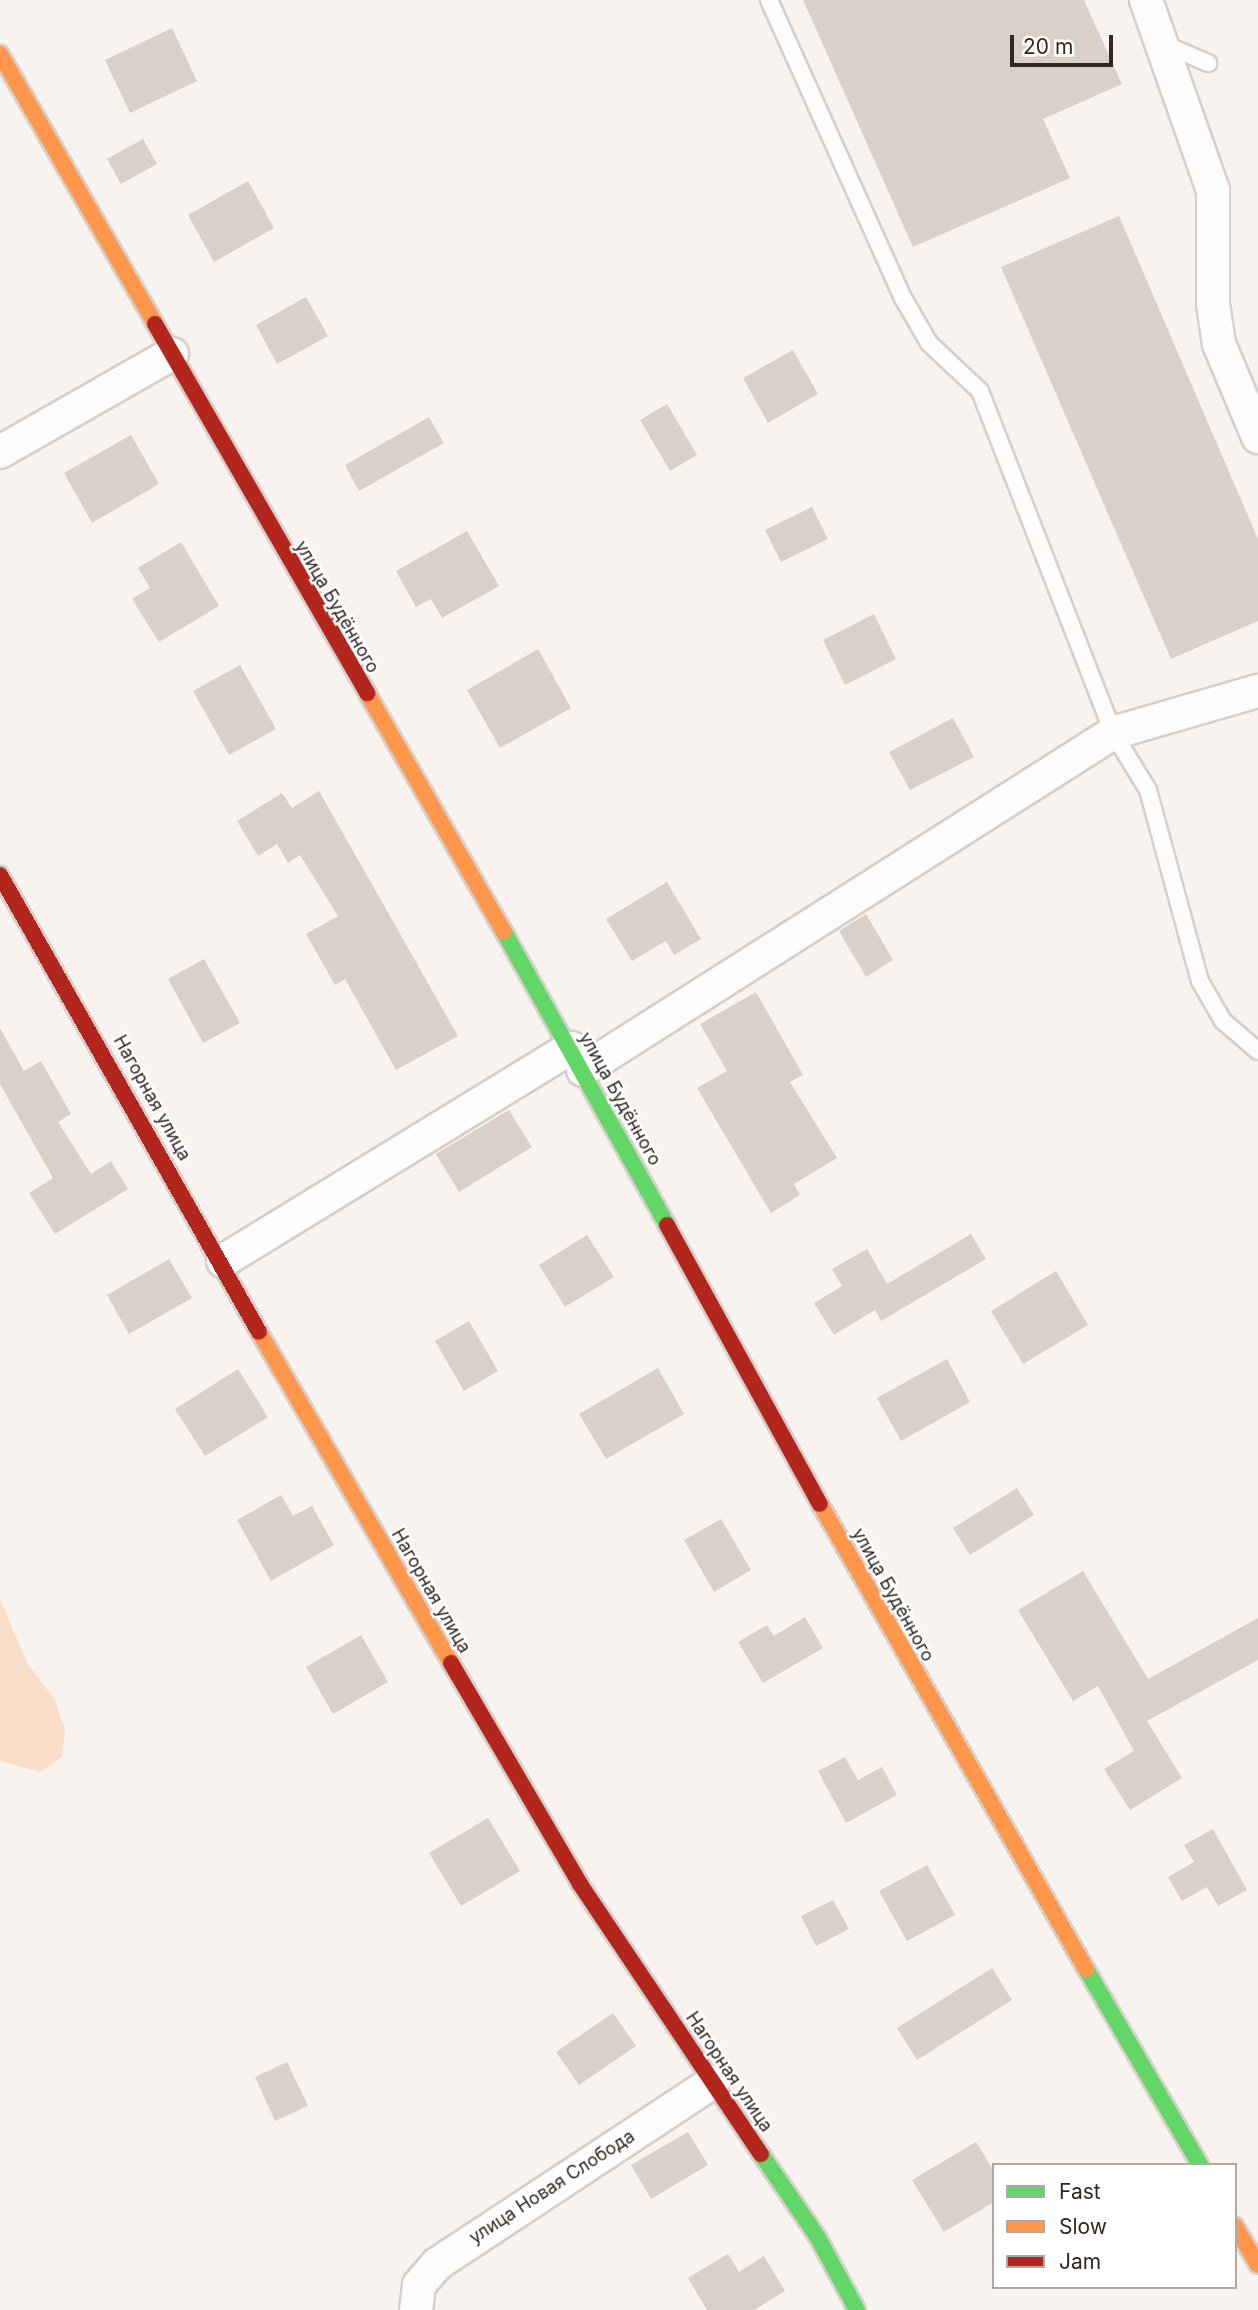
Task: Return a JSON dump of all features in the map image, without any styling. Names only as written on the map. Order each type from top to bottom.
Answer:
[{"type":"main road","name":"улица Будённого","points":[[0,54],[577,1059],[869,1595],[1199,2163]]},
{"type":"main road","name":"Нагорная улица","points":[[0,874],[223,1261],[307,1417],[580,1884],[818,2238],[857,2310]]},
{"type":"main road","points":[[1237,2229],[1258,2265]]},
{"type":"street","points":[[1146,0],[1166,45],[1213,190],[1213,304],[1219,344],[1258,438]]},
{"type":"street","points":[[0,452],[172,354]]},
{"type":"street","points":[[223,1261],[577,1059],[1113,733],[1258,691]]},
{"type":"street","name":"улица Новая Слобода","points":[[416,2310],[419,2285],[437,2264],[713,2082]]},
{"type":"lane","points":[[769,0],[903,298],[929,343],[980,391],[1113,733],[1148,790],[1200,981],[1223,1021],[1258,1051]]},
{"type":"lane","points":[[1166,45],[1208,63]]},
{"type":"shaded area","points":[[0,1599],[27,1663],[55,1700],[65,1730],[62,1757],[40,1772],[0,1761]]},
{"type":"building","points":[[803,0],[1084,0],[1122,84],[1043,119],[1070,178],[913,247]]},
{"type":"building","points":[[172,28],[197,81],[130,113],[105,60]]},
{"type":"building","points":[[143,139],[157,164],[121,184],[107,159]]},
{"type":"building","points":[[248,181],[274,228],[214,262],[188,215]]},
{"type":"building","points":[[1119,216],[1258,539],[1258,621],[1171,659],[1001,267]]},
{"type":"building","points":[[306,297],[328,336],[277,364],[256,325]]},
{"type":"building","points":[[793,350],[818,394],[768,423],[743,378]]},
{"type":"building","points":[[667,404],[697,455],[670,471],[640,420]]},
{"type":"building","points":[[429,417],[444,443],[359,491],[345,465]]},
{"type":"building","points":[[131,435],[159,484],[92,523],[64,473]]},
{"type":"building","points":[[812,507],[828,539],[781,562],[765,530]]},
{"type":"building","points":[[467,531],[499,586],[442,618],[431,599],[416,607],[396,571]]},
{"type":"building","points":[[181,542],[219,606],[159,642],[132,599],[150,588],[138,568]]},
{"type":"building","points":[[874,614],[896,659],[845,685],[823,640]]},
{"type":"building","points":[[538,649],[571,708],[500,748],[467,690]]},
{"type":"building","points":[[240,665],[276,729],[229,755],[193,691]]},
{"type":"building","points":[[953,718],[974,757],[910,790],[889,752]]},
{"type":"building","points":[[319,791],[458,1036],[396,1070],[345,979],[335,985],[306,934],[338,916],[300,855],[288,863],[277,844],[258,856],[237,821],[282,793],[292,808]]},
{"type":"building","points":[[667,882],[701,939],[674,955],[666,941],[632,961],[606,919]]},
{"type":"building","points":[[866,914],[893,960],[866,977],[839,931]]},
{"type":"building","points":[[204,959],[240,1023],[203,1043],[168,979]]},
{"type":"building","points":[[756,992],[803,1075],[790,1082],[837,1158],[794,1184],[800,1195],[771,1213],[697,1088],[727,1071],[700,1024]]},
{"type":"building","points":[[0,1028],[24,1071],[41,1061],[71,1114],[58,1122],[91,1174],[111,1161],[128,1189],[55,1234],[29,1193],[53,1178],[0,1084]]},
{"type":"building","points":[[509,1110],[532,1147],[459,1192],[436,1154]]},
{"type":"building","points":[[971,1234],[986,1259],[881,1321],[875,1310],[834,1335],[814,1303],[842,1286],[832,1269],[867,1249],[887,1284]]},
{"type":"building","points":[[587,1235],[614,1277],[565,1307],[539,1265]]},
{"type":"building","points":[[169,1259],[192,1298],[129,1334],[107,1295]]},
{"type":"building","points":[[1056,1271],[1088,1325],[1023,1364],[991,1311]]},
{"type":"building","points":[[469,1321],[498,1371],[464,1391],[435,1341]]},
{"type":"building","points":[[947,1359],[970,1402],[901,1441],[877,1398]]},
{"type":"building","points":[[658,1368],[684,1414],[606,1459],[579,1414]]},
{"type":"building","points":[[238,1369],[268,1417],[205,1456],[175,1409]]},
{"type":"building","points":[[1017,1488],[1034,1515],[970,1555],[953,1528]]},
{"type":"building","points":[[281,1495],[293,1516],[312,1506],[334,1545],[271,1581],[237,1520]]},
{"type":"building","points":[[721,1519],[751,1570],[714,1592],[684,1540]]},
{"type":"building","points":[[1083,1571],[1148,1679],[1258,1618],[1258,1660],[1147,1721],[1182,1778],[1130,1810],[1104,1769],[1134,1751],[1098,1686],[1073,1701],[1018,1610]]},
{"type":"building","points":[[805,1617],[823,1648],[763,1683],[738,1642],[767,1625],[774,1636]]},
{"type":"building","points":[[361,1635],[388,1682],[333,1714],[306,1667]]},
{"type":"building","points":[[845,1757],[858,1780],[882,1767],[897,1795],[846,1823],[818,1771]]},
{"type":"building","points":[[488,1818],[520,1871],[461,1906],[429,1853]]},
{"type":"building","points":[[1213,1829],[1247,1890],[1218,1906],[1207,1887],[1182,1901],[1168,1877],[1194,1862],[1184,1845]]},
{"type":"building","points":[[927,1865],[955,1915],[907,1941],[879,1891]]},
{"type":"building","points":[[833,1900],[849,1929],[816,1946],[801,1916]]},
{"type":"building","points":[[992,1968],[1012,2000],[917,2060],[897,2028]]},
{"type":"building","points":[[613,2013],[636,2046],[579,2085],[556,2052]]},
{"type":"building","points":[[287,2062],[308,2106],[275,2121],[255,2077]]},
{"type":"building","points":[[688,2132],[708,2165],[651,2199],[631,2165]]},
{"type":"building","points":[[976,2142],[992,2168],[992,2203],[944,2232],[912,2180]]},
{"type":"building","points":[[728,2254],[739,2272],[764,2256],[785,2291],[754,2310],[707,2310],[688,2278]]},
{"type":"traffic: fast","points":[[504,932],[667,1225]]},
{"type":"traffic: fast","points":[[1086,1969],[1199,2163]]},
{"type":"traffic: fast","points":[[761,2154],[818,2238],[857,2310]]},
{"type":"traffic: slow","points":[[0,54],[155,324]]},
{"type":"traffic: slow","points":[[367,693],[504,932]]},
{"type":"traffic: slow","points":[[259,1332],[451,1663]]},
{"type":"traffic: slow","points":[[820,1504],[1086,1969]]},
{"type":"traffic: slow","points":[[1237,2229],[1258,2265]]},
{"type":"traffic: jam","points":[[155,324],[367,693]]},
{"type":"traffic: jam","points":[[0,875],[259,1332]]},
{"type":"traffic: jam","points":[[667,1225],[820,1504]]},
{"type":"traffic: jam","points":[[451,1663],[580,1884],[761,2154]]}]
